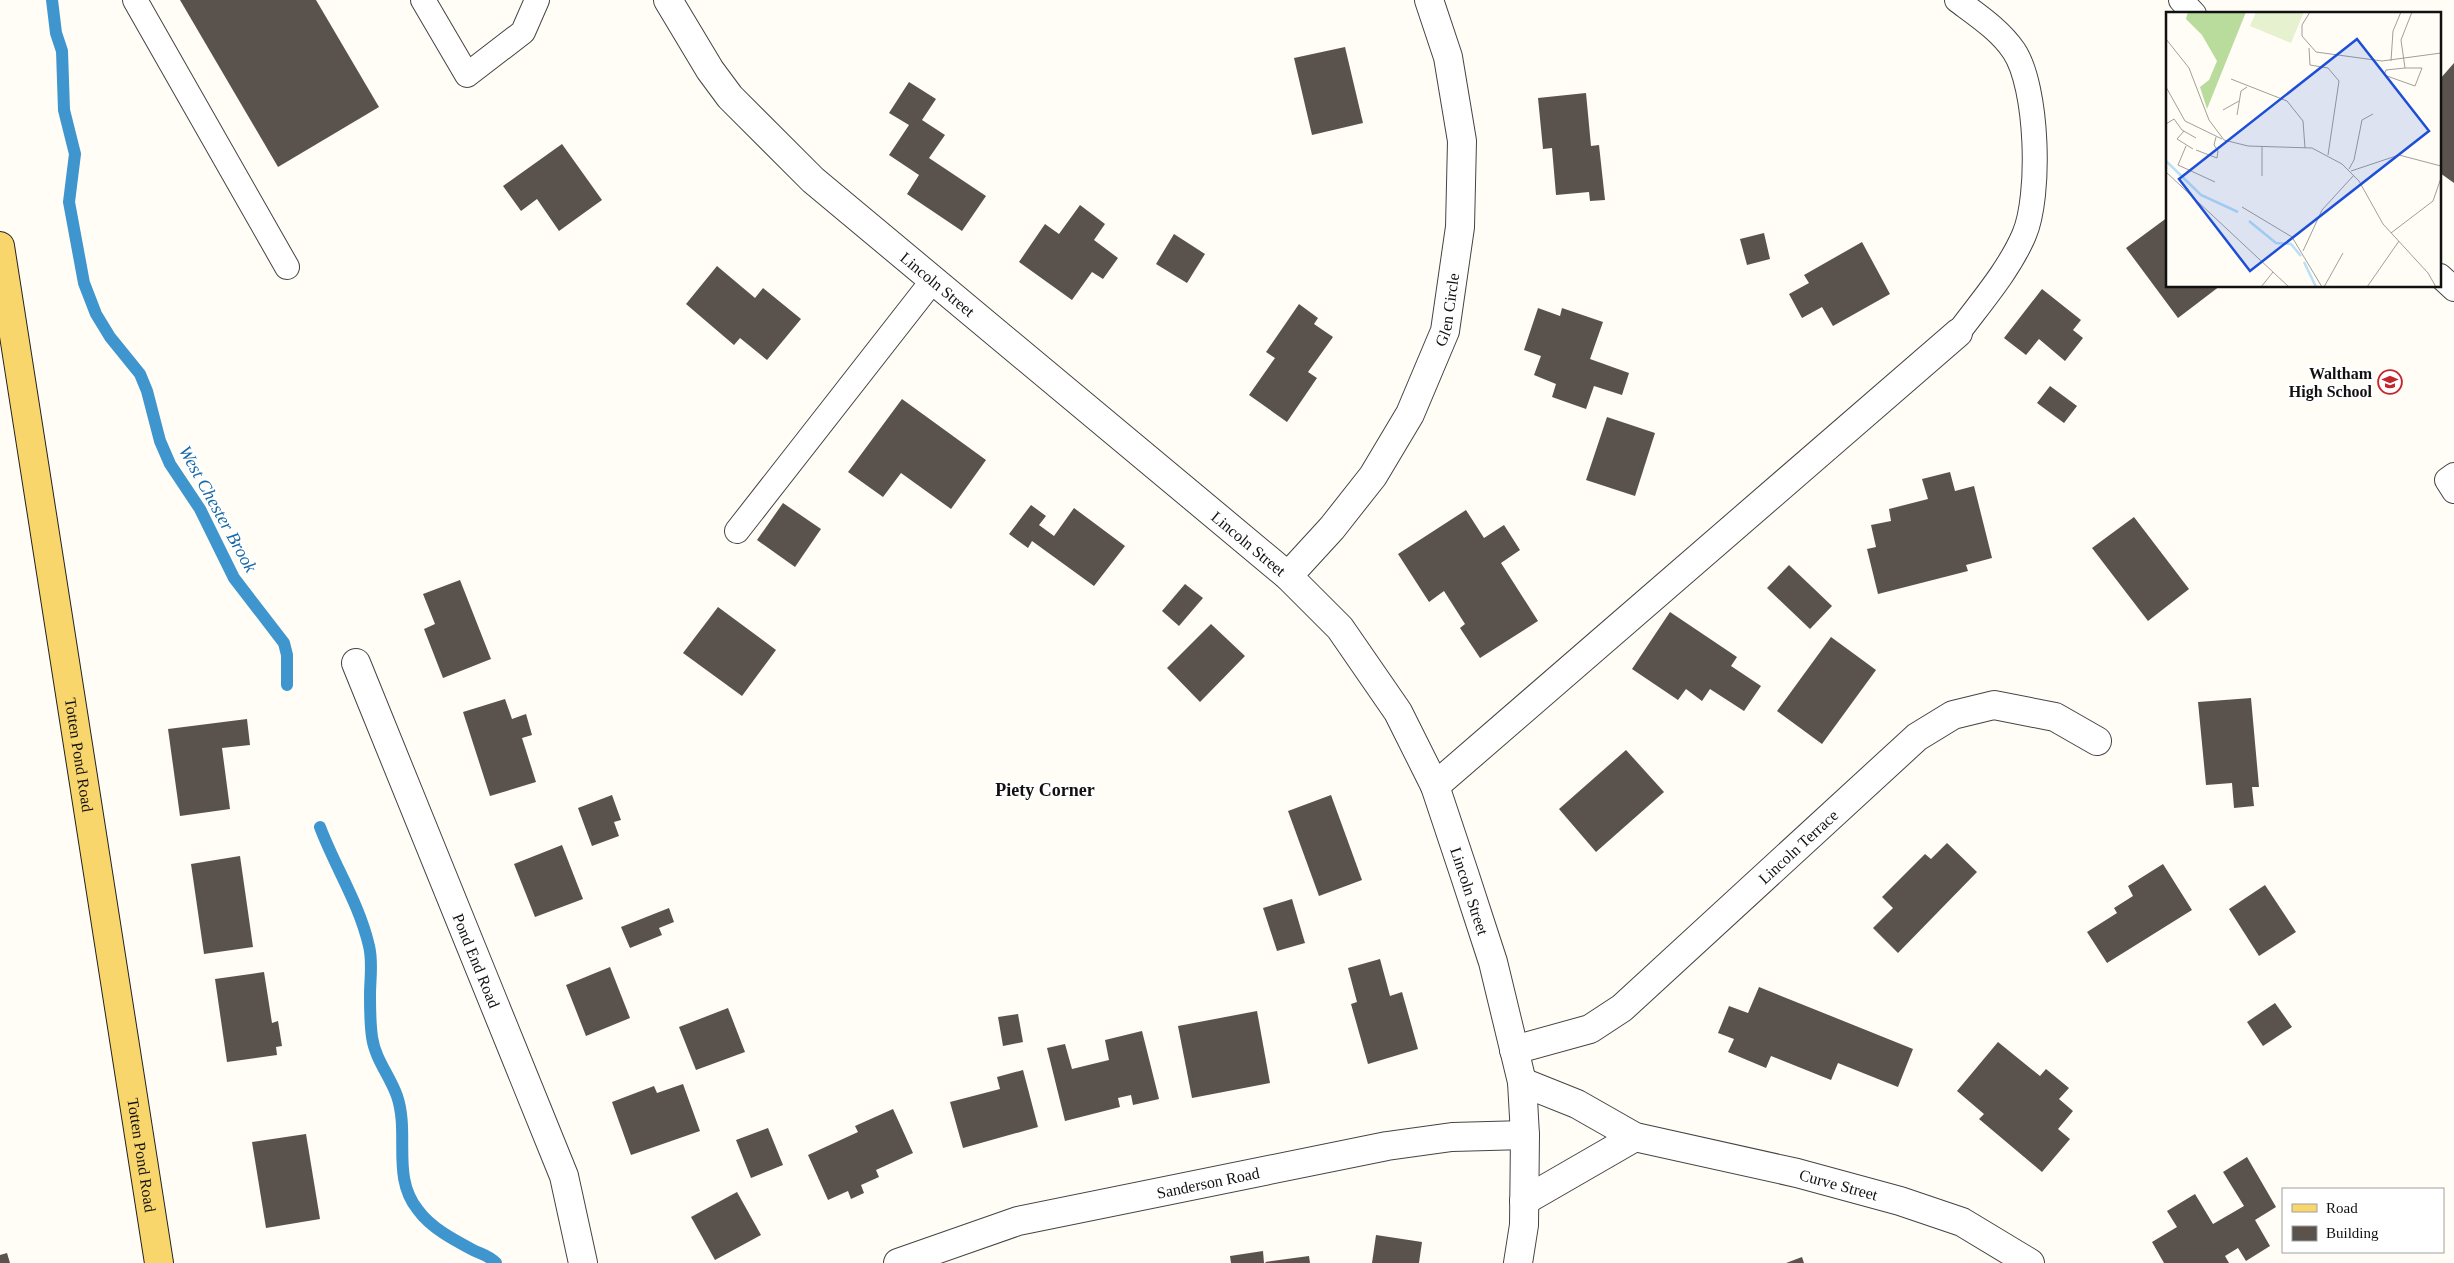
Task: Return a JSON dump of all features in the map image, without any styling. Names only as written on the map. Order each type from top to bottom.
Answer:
[{"type":"main road","name":"Totten Pond Road","points":[[0,246],[159,1263]]},
{"type":"street","name":"Lincoln Street","points":[[668,0],[710,70],[730,97],[813,180],[1288,576],[1340,628],[1398,712],[1435,786],[1493,962],[1522,1082],[1525,1135],[1524,1225],[1518,1263]]},
{"type":"street","name":"Glen Circle","points":[[1288,576],[1332,528],[1373,476],[1410,414],[1444,331],[1460,227],[1462,141],[1448,57],[1429,0]]},
{"type":"street","points":[[1435,786],[1958,333]]},
{"type":"street","name":"Pond End Road","points":[[356,663],[564,1176],[583,1263]]},
{"type":"street","name":"Lincoln Terrace","points":[[1514,1050],[1590,1029],[1622,1008],[1917,737],[1953,715],[1994,705],[2055,717],[2097,741]]},
{"type":"street","name":"Curve Street","points":[[1522,1082],[1577,1104],[1635,1137],[1797,1173],[1900,1201],[1962,1222],[2030,1263]]},
{"type":"street","name":"Sanderson Road","points":[[898,1263],[1027,1219],[1387,1146],[1452,1137],[1525,1135]]},
{"type":"street","points":[[1524,1201],[1635,1137]]},
{"type":"lane","points":[[135,0],[287,267]]},
{"type":"lane","points":[[423,0],[467,75],[523,32],[537,0]]},
{"type":"lane","points":[[1957,0],[1994,29],[2014,52],[2024,75],[2032,120],[2036,181],[2025,234],[2002,274],[1958,333]]},
{"type":"lane","points":[[2181,0],[2192,12]]},
{"type":"lane","points":[[2442,278],[2454,289]]},
{"type":"lane","points":[[737,531],[934,279]]},
{"type":"lane","points":[[2454,475],[2447,480],[2454,492]]},
{"type":"building","points":[[180,0],[316,0],[379,107],[278,167]]},
{"type":"building","points":[[1345,47],[1363,123],[1312,135],[1294,58]]},
{"type":"building","points":[[2454,63],[2454,183],[2442,174],[2442,77]]},
{"type":"building","points":[[909,82],[936,99],[922,120],[945,135],[929,158],[986,196],[962,231],[907,194],[919,175],[889,155],[909,125],[889,113]]},
{"type":"building","points":[[1586,93],[1591,146],[1599,145],[1605,200],[1590,201],[1589,192],[1556,195],[1552,148],[1543,149],[1538,98]]},
{"type":"building","points":[[562,144],[602,200],[559,231],[537,199],[521,211],[503,186]]},
{"type":"building","points":[[1080,205],[1105,224],[1094,240],[1118,258],[1103,279],[1092,272],[1072,300],[1019,262],[1045,224],[1059,234]]},
{"type":"building","points":[[2166,218],[2166,288],[2217,288],[2178,318],[2126,248]]},
{"type":"building","points":[[1764,233],[1770,259],[1747,265],[1740,239]]},
{"type":"building","points":[[1174,234],[1205,254],[1187,283],[1156,264]]},
{"type":"building","points":[[1862,242],[1890,294],[1833,326],[1822,307],[1802,318],[1789,294],[1809,283],[1804,275]]},
{"type":"building","points":[[717,266],[755,298],[763,288],[801,319],[767,360],[740,338],[734,345],[686,304]]},
{"type":"building","points":[[2042,289],[2081,320],[2073,330],[2083,338],[2065,361],[2039,339],[2026,355],[2004,338]]},
{"type":"building","points":[[1299,304],[1318,318],[1314,324],[1333,337],[1308,372],[1317,378],[1287,422],[1249,395],[1275,358],[1266,352]]},
{"type":"building","points":[[1538,308],[1560,316],[1562,308],[1603,322],[1590,359],[1629,373],[1622,395],[1594,386],[1586,409],[1552,397],[1556,384],[1534,375],[1541,356],[1524,350]]},
{"type":"building","points":[[2050,386],[2077,406],[2064,423],[2037,403]]},
{"type":"building","points":[[902,399],[986,460],[951,509],[901,473],[883,497],[848,472]]},
{"type":"building","points":[[1607,417],[1655,433],[1635,496],[1586,480]]},
{"type":"building","points":[[1950,472],[1955,491],[1974,486],[1992,558],[1966,565],[1968,571],[1878,594],[1867,549],[1876,547],[1871,525],[1891,521],[1889,509],[1928,499],[1922,479]]},
{"type":"building","points":[[783,503],[821,529],[795,567],[757,540]]},
{"type":"building","points":[[1031,505],[1046,516],[1039,525],[1054,536],[1074,508],[1125,546],[1094,586],[1032,541],[1028,548],[1009,534]]},
{"type":"building","points":[[1466,510],[1484,538],[1504,525],[1520,550],[1501,563],[1538,621],[1480,658],[1460,628],[1465,624],[1444,591],[1429,602],[1398,554]]},
{"type":"building","points":[[2134,517],[2189,589],[2148,621],[2092,548]]},
{"type":"building","points":[[1789,565],[1832,606],[1810,629],[1767,588]]},
{"type":"building","points":[[460,580],[491,659],[443,678],[424,629],[435,624],[423,594]]},
{"type":"building","points":[[1185,584],[1203,598],[1179,626],[1162,611]]},
{"type":"building","points":[[718,607],[776,650],[742,696],[683,653]]},
{"type":"building","points":[[1670,612],[1737,657],[1731,666],[1761,686],[1744,711],[1710,689],[1702,701],[1686,689],[1678,700],[1632,669]]},
{"type":"building","points":[[1211,624],[1245,656],[1200,702],[1167,668]]},
{"type":"building","points":[[1831,637],[1876,670],[1822,744],[1777,711]]},
{"type":"building","points":[[2251,698],[2259,787],[2252,787],[2254,806],[2234,808],[2232,783],[2206,785],[2198,702]]},
{"type":"building","points":[[505,699],[512,719],[526,714],[532,735],[522,738],[536,782],[490,796],[463,712]]},
{"type":"building","points":[[247,719],[250,745],[222,748],[230,809],[180,816],[168,729]]},
{"type":"building","points":[[1626,750],[1664,792],[1596,852],[1559,809]]},
{"type":"building","points":[[612,795],[621,820],[614,822],[619,836],[592,846],[578,808]]},
{"type":"building","points":[[1331,795],[1362,880],[1319,896],[1288,811]]},
{"type":"building","points":[[1947,843],[1977,872],[1898,953],[1873,928],[1893,908],[1882,897],[1925,854],[1931,859]]},
{"type":"building","points":[[562,845],[583,899],[535,917],[514,864]]},
{"type":"building","points":[[240,856],[253,947],[204,954],[191,864]]},
{"type":"building","points":[[2163,864],[2192,910],[2107,963],[2087,932],[2117,913],[2114,908],[2133,896],[2128,886]]},
{"type":"building","points":[[2265,885],[2296,932],[2259,956],[2229,909]]},
{"type":"building","points":[[1292,899],[1305,943],[1277,951],[1263,908]]},
{"type":"building","points":[[669,908],[674,922],[659,928],[662,935],[630,948],[621,927]]},
{"type":"building","points":[[1380,959],[1390,996],[1402,992],[1418,1049],[1368,1064],[1351,1004],[1357,1002],[1348,968]]},
{"type":"building","points":[[610,967],[630,1018],[586,1036],[566,985]]},
{"type":"building","points":[[264,972],[272,1023],[278,1021],[282,1046],[276,1047],[277,1055],[227,1062],[215,979]]},
{"type":"building","points":[[1759,987],[1913,1049],[1898,1087],[1838,1063],[1831,1080],[1771,1056],[1766,1068],[1728,1052],[1734,1039],[1718,1033],[1729,1006],[1748,1013]]},
{"type":"building","points":[[2275,1003],[2292,1027],[2263,1046],[2247,1022]]},
{"type":"building","points":[[728,1008],[745,1052],[696,1070],[679,1027]]},
{"type":"building","points":[[1257,1011],[1270,1083],[1192,1098],[1178,1026]]},
{"type":"building","points":[[1018,1014],[1023,1042],[1003,1046],[998,1017]]},
{"type":"building","points":[[1142,1031],[1159,1099],[1133,1105],[1131,1095],[1118,1098],[1120,1107],[1065,1121],[1047,1048],[1065,1044],[1072,1069],[1109,1060],[1105,1040]]},
{"type":"building","points":[[1998,1042],[2040,1076],[2046,1069],[2069,1088],[2059,1099],[2073,1111],[2058,1129],[2070,1139],[2042,1172],[1979,1119],[1984,1114],[1957,1091]]},
{"type":"building","points":[[1023,1070],[1038,1127],[963,1148],[950,1102],[1000,1089],[997,1077]]},
{"type":"building","points":[[683,1084],[700,1131],[631,1155],[612,1102],[654,1086],[657,1093]]},
{"type":"building","points":[[893,1109],[913,1153],[876,1170],[879,1177],[861,1185],[864,1193],[851,1199],[848,1191],[828,1200],[808,1155],[858,1132],[855,1126]]},
{"type":"building","points":[[768,1128],[783,1165],[751,1178],[736,1140]]},
{"type":"building","points":[[306,1134],[320,1219],[266,1228],[252,1142]]},
{"type":"building","points":[[2247,1157],[2276,1207],[2255,1220],[2270,1246],[2246,1261],[2238,1248],[2225,1256],[2229,1263],[2164,1263],[2152,1242],[2177,1227],[2167,1211],[2195,1194],[2213,1224],[2244,1206],[2223,1172]]},
{"type":"building","points":[[737,1192],[761,1235],[715,1260],[691,1217]]},
{"type":"building","points":[[1376,1235],[1422,1242],[1419,1263],[1372,1263]]},
{"type":"building","points":[[1263,1251],[1264,1263],[1231,1263],[1230,1256]]},
{"type":"building","points":[[7,1253],[10,1263],[0,1263],[0,1255]]},
{"type":"building","points":[[1309,1256],[1310,1263],[1265,1262]]},
{"type":"building","points":[[1802,1257],[1804,1263],[1786,1263]]},
{"type":"waterway","name":"West Chester Brook","points":[[52,0],[56,33],[62,51],[64,110],[75,154],[69,202],[84,283],[96,314],[110,337],[140,374],[147,391],[160,441],[170,464],[200,509],[234,578],[284,643],[287,655],[287,685]]},
{"type":"waterway","name":"West Chester Brook","points":[[320,827],[353,900],[369,946],[372,1037],[376,1053],[394,1089],[401,1110],[403,1169],[405,1184],[410,1197],[423,1216],[436,1228],[496,1263]]},
{"type":"place","name":"Waltham High School","points":[[2390,382]]},
{"type":"district","name":"Piety Corner","points":[[1045,790]]}]
